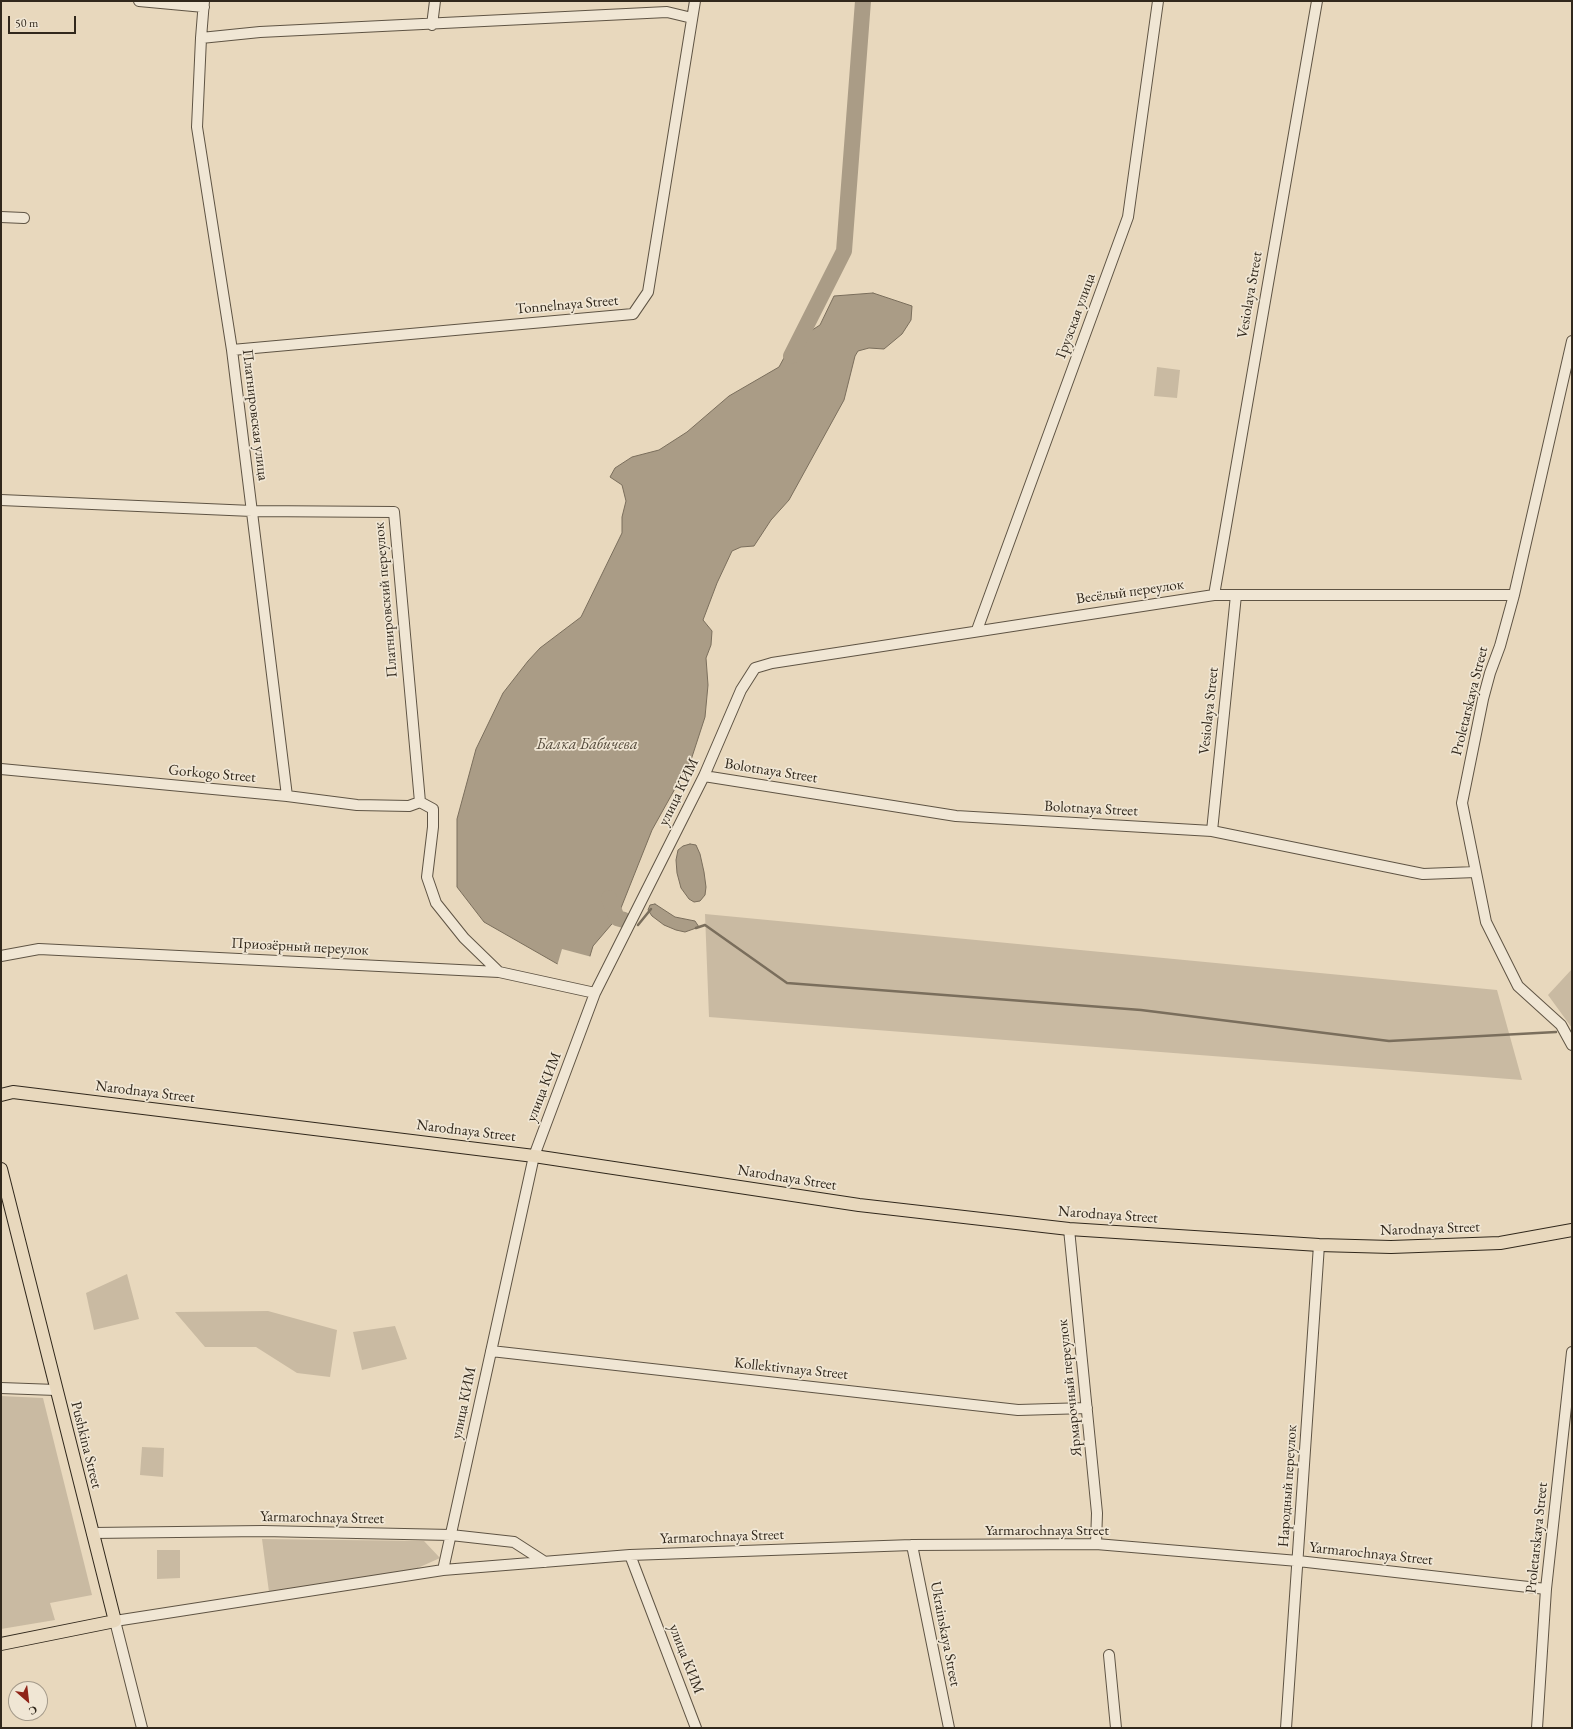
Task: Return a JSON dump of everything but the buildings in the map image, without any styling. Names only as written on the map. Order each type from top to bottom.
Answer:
[{"type":"main road","name":"Narodnaya Street","points":[[5,1092],[534,1156],[858,1205],[1069,1229],[1319,1245],[1391,1247],[1500,1243],[1572,1230]]},
{"type":"main road","name":"Pushkina Street","points":[[1,1168],[115,1621]]},
{"type":"main road","points":[[1,1644],[115,1621]]},
{"type":"street","points":[[139,1],[204,4]]},
{"type":"street","points":[[432,25],[435,1]]},
{"type":"street","name":"Tonnelnaya Street","points":[[232,350],[633,314],[648,292],[695,1]]},
{"type":"street","name":"Грузская улица","points":[[977,630],[1128,218],[1158,1]]},
{"type":"street","name":"Vesiolaya Street","points":[[1214,595],[1317,1]]},
{"type":"street","name":"Платнировская улица","points":[[204,4],[197,127],[232,350],[287,796]]},
{"type":"street","points":[[201,38],[260,32],[432,25],[668,12],[692,18]]},
{"type":"street","points":[[1,217],[24,218]]},
{"type":"street","name":"Proletarskaya Street","points":[[1572,341],[1514,595],[1500,646],[1490,673],[1462,803],[1486,922],[1518,986],[1561,1025],[1572,1045]]},
{"type":"street","name":"Платнировский переулок","points":[[1,500],[252,510],[394,512],[420,802]]},
{"type":"street","name":"Весёлый переулок","points":[[755,668],[772,663],[977,630],[1214,595],[1514,595]]},
{"type":"street","name":"Vesiolaya Street","points":[[1212,831],[1236,595]]},
{"type":"street","name":"улица КИМ","points":[[443,1570],[534,1156],[595,993],[704,776],[741,690],[755,668]]},
{"type":"street","name":"Gorkogo Street","points":[[1,769],[287,796],[357,805],[409,806],[420,802]]},
{"type":"street","name":"Bolotnaya Street","points":[[704,776],[956,816],[1212,831],[1423,874],[1476,872]]},
{"type":"street","points":[[420,802],[433,809],[433,827],[427,877],[436,903],[464,938],[499,972]]},
{"type":"street","name":"Приозёрный переулок","points":[[1,956],[39,949],[499,972],[595,993]]},
{"type":"street","name":"Ярмарочный переулок","points":[[1069,1229],[1097,1513],[1096,1544]]},
{"type":"street","name":"Народный переулок","points":[[1286,1728],[1319,1245]]},
{"type":"street","name":"Kollektivnaya Street","points":[[491,1351],[1018,1410],[1087,1408]]},
{"type":"street","name":"Proletarskaya Street","points":[[1537,1728],[1546,1589],[1572,1352]]},
{"type":"street","points":[[1,1388],[56,1390]]},
{"type":"street","name":"Yarmarochnaya Street","points":[[92,1533],[263,1531],[451,1535],[514,1542],[545,1562]]},
{"type":"street","name":"Yarmarochnaya Street","points":[[115,1621],[443,1570],[630,1555],[912,1545],[1096,1544],[1298,1561],[1546,1589]]},
{"type":"street","name":"Ukrainskaya Street","points":[[912,1545],[949,1728]]},
{"type":"street","name":"улица КИМ","points":[[630,1555],[696,1728]]},
{"type":"street","name":"Pushkina Street","points":[[115,1621],[142,1728]]},
{"type":"street","points":[[1110,1655],[1116,1728]]},
{"type":"shaded area","points":[[1157,367],[1180,370],[1177,398],[1154,396]]},
{"type":"shaded area","points":[[705,914],[1497,990],[1522,1080],[709,1017]]},
{"type":"shaded area","points":[[1572,969],[1572,1028],[1548,995]]},
{"type":"shaded area","points":[[127,1274],[139,1319],[94,1330],[86,1293]]},
{"type":"shaded area","points":[[268,1311],[337,1330],[330,1377],[297,1373],[256,1347],[205,1347],[175,1312]]},
{"type":"shaded area","points":[[395,1326],[407,1359],[362,1370],[353,1332]]},
{"type":"shaded area","points":[[1,1396],[43,1398],[92,1595],[50,1603],[55,1620],[1,1629]]},
{"type":"shaded area","points":[[142,1447],[164,1448],[163,1477],[140,1475]]},
{"type":"shaded area","points":[[262,1539],[424,1541],[440,1558],[411,1571],[269,1592]]},
{"type":"shaded area","points":[[157,1550],[180,1550],[180,1578],[157,1579]]},
{"type":"water","name":"Балка Бабичева","points":[[873,293],[912,306],[911,320],[902,334],[884,349],[869,348],[858,351],[855,356],[844,400],[789,500],[771,520],[754,546],[741,547],[732,551],[717,583],[703,620],[712,631],[711,645],[706,658],[708,685],[705,717],[691,760],[652,830],[617,918],[593,946],[586,969],[577,959],[561,966],[484,922],[457,887],[457,819],[476,749],[503,693],[528,661],[540,648],[581,617],[622,533],[622,517],[626,501],[622,485],[610,477],[615,468],[632,457],[659,450],[687,432],[729,396],[779,367],[792,343],[820,325],[834,296]]},
{"type":"water","points":[[690,844],[696,845],[700,854],[706,887],[705,895],[700,901],[694,902],[689,899],[681,888],[677,873],[676,860],[678,850],[683,846]]},
{"type":"water","points":[[655,904],[675,917],[695,921],[699,927],[685,932],[664,925],[652,916],[648,910],[650,905]]},
{"type":"pier","points":[[562,949],[592,957],[588,970],[581,971],[576,961],[562,968],[557,966]]},
{"type":"waterway","points":[[791,356],[844,251],[863,1]]},
{"type":"waterway","points":[[609,898],[617,918],[624,920]]},
{"type":"waterway","points":[[638,925],[651,909]]},
{"type":"waterway","points":[[696,928],[705,925],[787,983],[1141,1010],[1389,1041],[1556,1032]]}]
